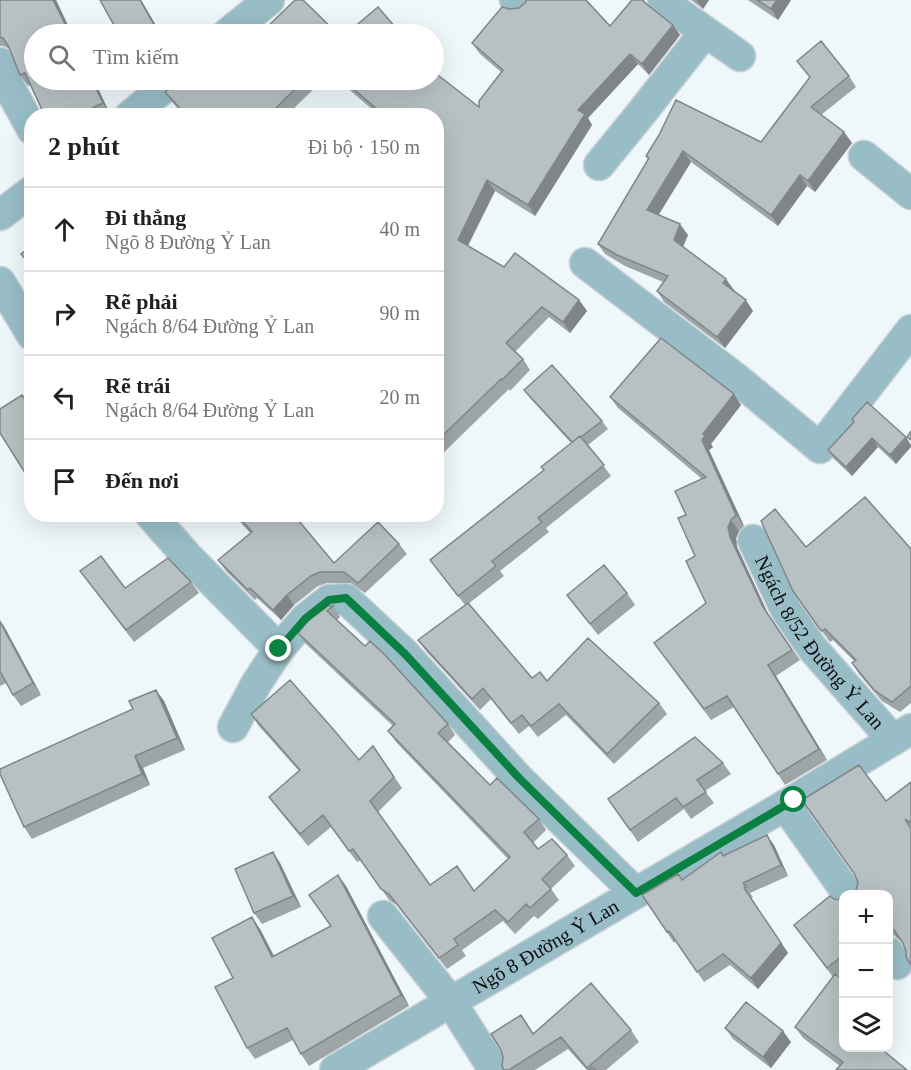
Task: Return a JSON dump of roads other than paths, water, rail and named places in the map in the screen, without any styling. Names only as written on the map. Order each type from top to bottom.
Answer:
[{"type":"street","points":[[240,24],[269,0]]},
{"type":"street","points":[[663,0],[740,56]]},
{"type":"street","points":[[599,165],[705,32]]},
{"type":"street","points":[[0,63],[10,89],[24,114]]},
{"type":"street","points":[[140,108],[161,90]]},
{"type":"street","points":[[864,156],[911,194]]},
{"type":"street","points":[[0,215],[24,197]]},
{"type":"street","points":[[585,263],[737,379],[820,448],[911,330]]},
{"type":"street","points":[[0,282],[24,322]]},
{"type":"street","points":[[157,522],[187,556],[279,649]]},
{"type":"street","name":"Ngách 8/52 Đường Ỷ Lan","points":[[753,540],[786,610],[806,639],[820,657],[902,734]]},
{"type":"street","points":[[233,728],[256,684],[279,649],[305,619],[329,600],[346,598],[405,654],[519,778],[636,893]]},
{"type":"street","name":"Ngõ 8 Đường Ỷ Lan","points":[[335,1070],[902,734]]},
{"type":"street","points":[[785,805],[845,890]]},
{"type":"street","points":[[383,916],[451,1002],[494,1070]]}]
